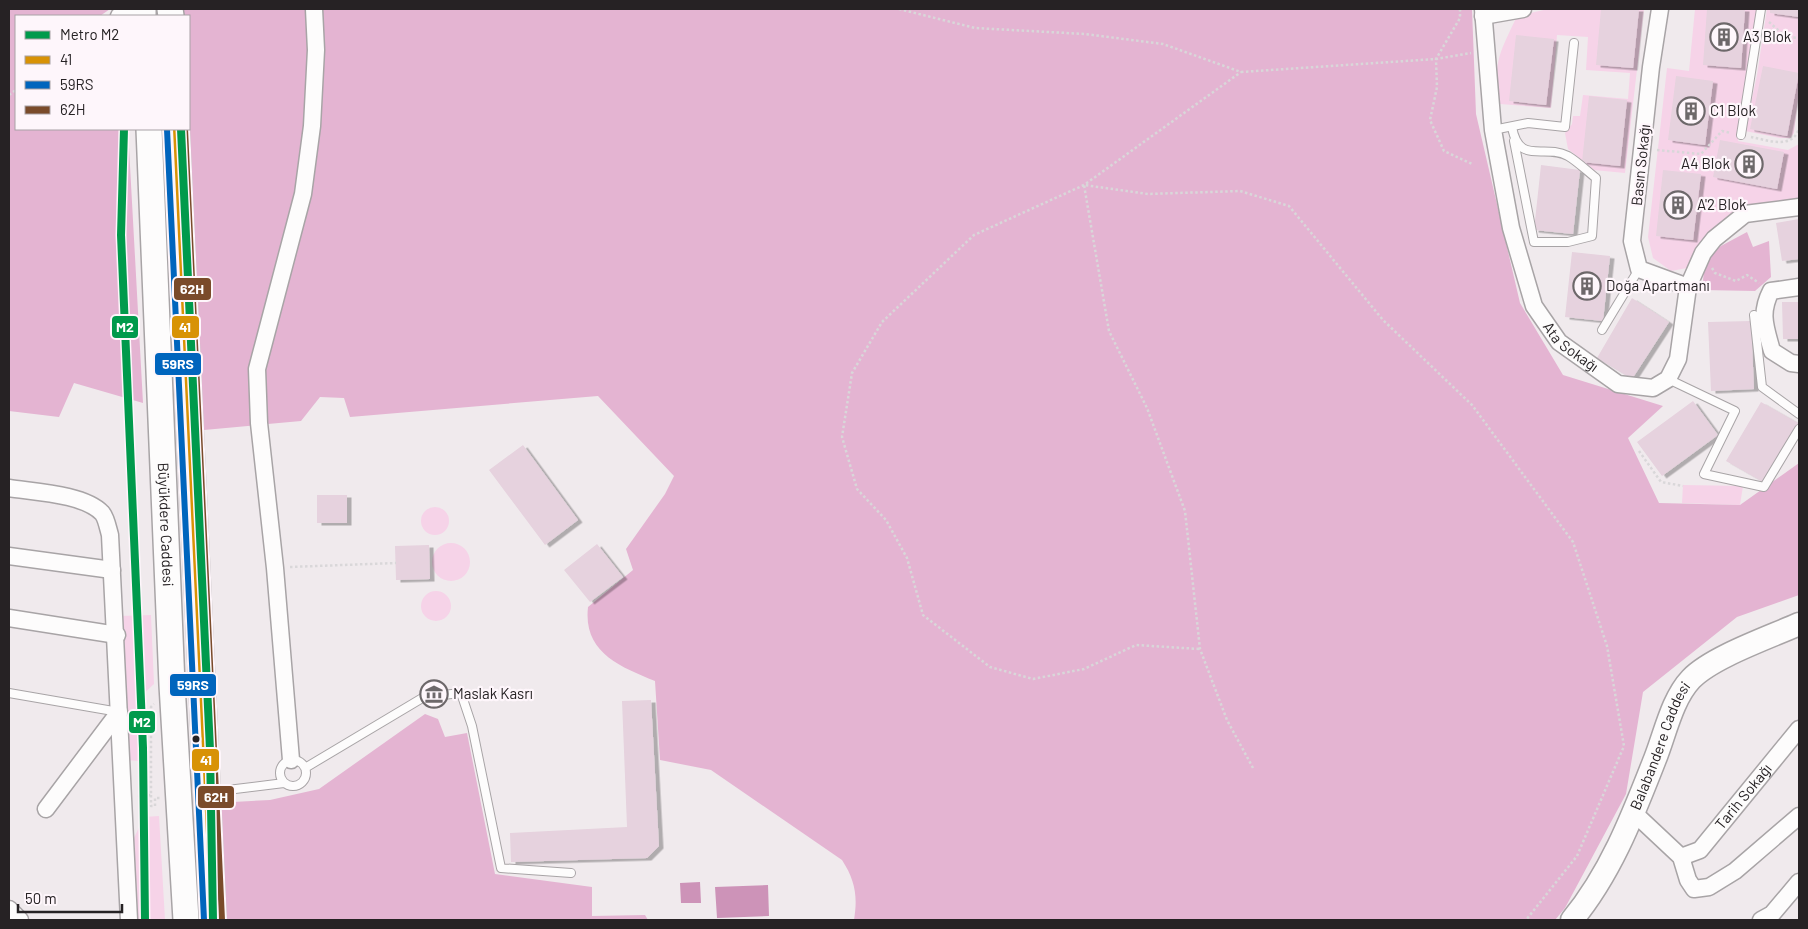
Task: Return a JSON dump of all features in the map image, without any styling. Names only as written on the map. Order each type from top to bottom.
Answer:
[{"type":"main road","name":"Büyükdere Caddesi","points":[[149,130],[166,494],[172,685],[186,920]]},
{"type":"main road","name":"Büyükdere Caddesi","points":[[176,130],[213,920]]},
{"type":"main road","points":[[166,494],[181,506],[185,568],[197,610]]},
{"type":"main road","name":"Balabandere Caddesi","points":[[1572,920],[1602,879],[1633,812],[1681,693],[1692,678],[1710,664],[1799,624]]},
{"type":"street","points":[[121,15],[132,9]]},
{"type":"street","points":[[298,764],[275,568],[260,423],[257,369],[303,194],[313,107],[316,50],[314,9]]},
{"type":"street","points":[[1483,12],[1523,9]]},
{"type":"street","name":"Basın Sokağı","points":[[1639,269],[1632,240],[1660,9]]},
{"type":"street","name":"Ata Sokağı","points":[[1483,12],[1493,130],[1511,228],[1534,306],[1559,342],[1618,384],[1653,388],[1668,379]]},
{"type":"street","points":[[1668,379],[1678,358],[1688,286],[1703,253],[1714,240],[1745,214],[1799,207]]},
{"type":"street","points":[[1639,269],[1688,286]]},
{"type":"street","points":[[1799,287],[1771,291],[1764,304],[1764,322],[1772,351],[1791,363],[1799,364]]},
{"type":"street","points":[[9,488],[70,498],[88,504],[103,514],[110,534],[117,636],[129,920]]},
{"type":"street","points":[[9,556],[112,570]]},
{"type":"street","points":[[9,618],[117,636]]},
{"type":"street","points":[[46,809],[119,712]]},
{"type":"street","name":"Tarih Sokağı","points":[[1681,857],[1700,850],[1799,730]]},
{"type":"street","points":[[1633,812],[1681,857],[1688,880],[1694,889],[1709,887],[1735,871],[1799,816]]},
{"type":"street","points":[[1761,920],[1772,914],[1799,882]]},
{"type":"street","points":[[9,909],[20,920]]},
{"type":"lane","points":[[1741,135],[1761,12]]},
{"type":"lane","points":[[1493,130],[1528,123],[1565,127],[1574,43]]},
{"type":"lane","points":[[1512,127],[1514,141],[1534,242],[1568,242],[1592,236],[1596,178],[1566,155],[1525,150],[1514,141]]},
{"type":"lane","points":[[1602,330],[1639,269]]},
{"type":"lane","points":[[1754,315],[1762,387],[1799,414]]},
{"type":"lane","points":[[1668,379],[1735,411],[1704,474],[1764,487],[1799,430]]},
{"type":"lane","points":[[9,693],[119,712]]},
{"type":"lane","points":[[284,783],[279,772],[283,764],[298,764],[424,697],[461,693],[472,726],[501,868],[571,873]]},
{"type":"lane","points":[[206,792],[284,783],[293,786],[301,783],[306,776],[298,764]]},
{"type":"path","points":[[899,9],[975,28],[1085,34],[1163,44],[1241,72],[1436,59],[1485,51]]},
{"type":"path","points":[[1460,9],[1460,18],[1436,59],[1437,87],[1430,120],[1444,151],[1472,164]]},
{"type":"path","points":[[1761,12],[1786,37],[1799,38]]},
{"type":"path","points":[[1200,649],[1136,645],[1084,668],[1033,678],[990,667],[923,615],[907,558],[886,520],[857,489],[842,436],[852,374],[882,322],[974,235],[1084,186],[1241,72]]},
{"type":"path","points":[[1643,148],[1701,154],[1722,131],[1784,143],[1793,140],[1799,129]]},
{"type":"path","points":[[1084,186],[1109,331],[1147,408],[1185,511],[1200,649],[1227,720],[1253,768]]},
{"type":"path","points":[[1084,186],[1148,194],[1240,191],[1289,206],[1383,320],[1472,405],[1573,542],[1607,646],[1624,746],[1577,856],[1526,920]]},
{"type":"path","points":[[1703,253],[1715,273],[1736,281],[1747,276],[1771,291]]},
{"type":"path","points":[[1639,450],[1660,482],[1682,486]]},
{"type":"path","points":[[275,568],[396,563]]},
{"type":"path","points":[[151,714],[152,806],[155,806],[155,798]]},
{"type":"path","points":[[123,807],[138,808],[138,796],[151,796]]},
{"type":"shaded area","points":[[9,9],[110,9],[101,15],[15,15],[15,130],[128,130],[143,403],[74,383],[59,417],[9,411]]},
{"type":"shaded area","points":[[180,9],[1472,9],[1476,114],[1520,303],[1563,375],[1663,406],[1628,438],[1659,503],[1740,505],[1799,463],[1799,595],[1737,617],[1643,692],[1626,794],[1565,908],[1555,920],[854,920],[856,903],[853,881],[842,860],[711,770],[660,760],[655,681],[617,663],[606,655],[591,635],[588,622],[588,607],[633,570],[626,549],[665,494],[674,476],[598,396],[350,417],[344,398],[320,397],[301,421],[204,430],[187,130],[190,130],[190,15],[181,15]]},
{"type":"shaded area","points":[[1548,9],[1644,9],[1625,173],[1594,170],[1568,149],[1565,133],[1572,124],[1573,116],[1580,116],[1583,95],[1628,99],[1630,73],[1586,70],[1588,37],[1557,35],[1551,108],[1500,104],[1497,67],[1502,49],[1517,16]]},
{"type":"shaded area","points":[[1695,9],[1758,9],[1738,141],[1788,150],[1799,144],[1799,202],[1740,211],[1707,242],[1687,268],[1671,271],[1653,258],[1648,237],[1667,68],[1689,71]]},
{"type":"shaded area","points":[[1767,9],[1799,9],[1799,89],[1794,133],[1790,138],[1780,138],[1745,131],[1757,75]]},
{"type":"shaded area","points":[[1747,232],[1753,247],[1769,241],[1771,277],[1755,291],[1702,290],[1705,261],[1719,247]]},
{"type":"shaded area","points":[[1683,485],[1743,486],[1740,505],[1682,503]]},
{"type":"shaded area","points":[[435,507],[445,511],[449,521],[445,531],[435,535],[425,531],[421,521],[425,511]]},
{"type":"shaded area","points":[[451,543],[465,548],[470,562],[465,576],[451,581],[437,576],[432,562],[437,548]]},
{"type":"shaded area","points":[[436,591],[447,595],[451,606],[447,617],[436,621],[425,617],[421,606],[425,595]]},
{"type":"shaded area","points":[[151,615],[154,684],[140,697],[140,761],[124,760],[120,616]]},
{"type":"shaded area","points":[[425,714],[438,719],[445,737],[467,733],[495,874],[592,887],[592,916],[645,915],[648,920],[221,920],[215,803],[270,800],[319,789]]},
{"type":"shaded area","points":[[159,816],[165,920],[138,920],[134,838],[144,817]]},
{"type":"shaded area","points":[[700,882],[701,903],[681,903],[680,883]]},
{"type":"shaded area","points":[[768,885],[769,916],[717,918],[715,887]]},
{"type":"building","points":[[1601,9],[1639,9],[1633,68],[1596,65]]},
{"type":"building","name":"A3 Blok","points":[[1707,9],[1745,9],[1741,68],[1703,65]]},
{"type":"building","points":[[1770,9],[1799,9],[1799,17],[1770,13]]},
{"type":"building","points":[[1516,35],[1554,39],[1546,105],[1509,101]]},
{"type":"building","points":[[1763,66],[1799,73],[1787,136],[1750,129]]},
{"type":"building","name":"C1 Blok","points":[[1676,76],[1713,81],[1705,145],[1668,140]]},
{"type":"building","points":[[1589,96],[1627,100],[1620,166],[1582,162]]},
{"type":"building","name":"A4 Blok","points":[[1720,140],[1784,152],[1777,189],[1713,177]]},
{"type":"building","points":[[1541,165],[1580,170],[1573,234],[1534,230]]},
{"type":"building","name":"A'2 Blok","points":[[1663,170],[1701,174],[1693,240],[1656,236]]},
{"type":"building","points":[[1799,219],[1799,259],[1782,261],[1776,223]]},
{"type":"building","name":"Doğa Apartmanı","points":[[1572,252],[1610,256],[1603,321],[1565,317]]},
{"type":"building","points":[[1632,298],[1669,322],[1632,379],[1597,358]]},
{"type":"building","points":[[1782,302],[1799,302],[1799,339],[1783,339]]},
{"type":"building","points":[[1751,321],[1754,389],[1711,391],[1708,322]]},
{"type":"building","points":[[1693,401],[1718,435],[1662,476],[1637,442]]},
{"type":"building","points":[[1761,402],[1798,423],[1763,482],[1726,461]]},
{"type":"building","points":[[523,445],[578,520],[545,545],[489,470]]},
{"type":"building","points":[[317,495],[347,495],[347,523],[317,523]]},
{"type":"building","points":[[597,544],[623,577],[590,602],[564,570]]},
{"type":"building","points":[[429,545],[430,579],[396,580],[395,546]]},
{"type":"building","points":[[651,700],[659,846],[647,858],[511,862],[510,833],[627,827],[622,701]]},
{"type":"metro line","name":"M2","points":[[124,130],[121,235],[143,748],[145,920]]},
{"type":"metro line","name":"M2","points":[[181,130],[210,750],[213,920]]},
{"type":"transit line","name":"59RS","points":[[167,130],[204,920]]},
{"type":"transit line","name":"41","points":[[176,130],[213,920]]},
{"type":"transit line","name":"62H","points":[[185,130],[222,920]]},
{"type":"place","name":"A3 Blok","points":[[1724,37]]},
{"type":"place","name":"C1 Blok","points":[[1691,111]]},
{"type":"place","name":"A4 Blok","points":[[1749,164]]},
{"type":"place","name":"A'2 Blok","points":[[1678,205]]},
{"type":"place","name":"Doğa Apartmanı","points":[[1587,286]]},
{"type":"place","name":"Maslak Kasrı","points":[[434,694]]}]
